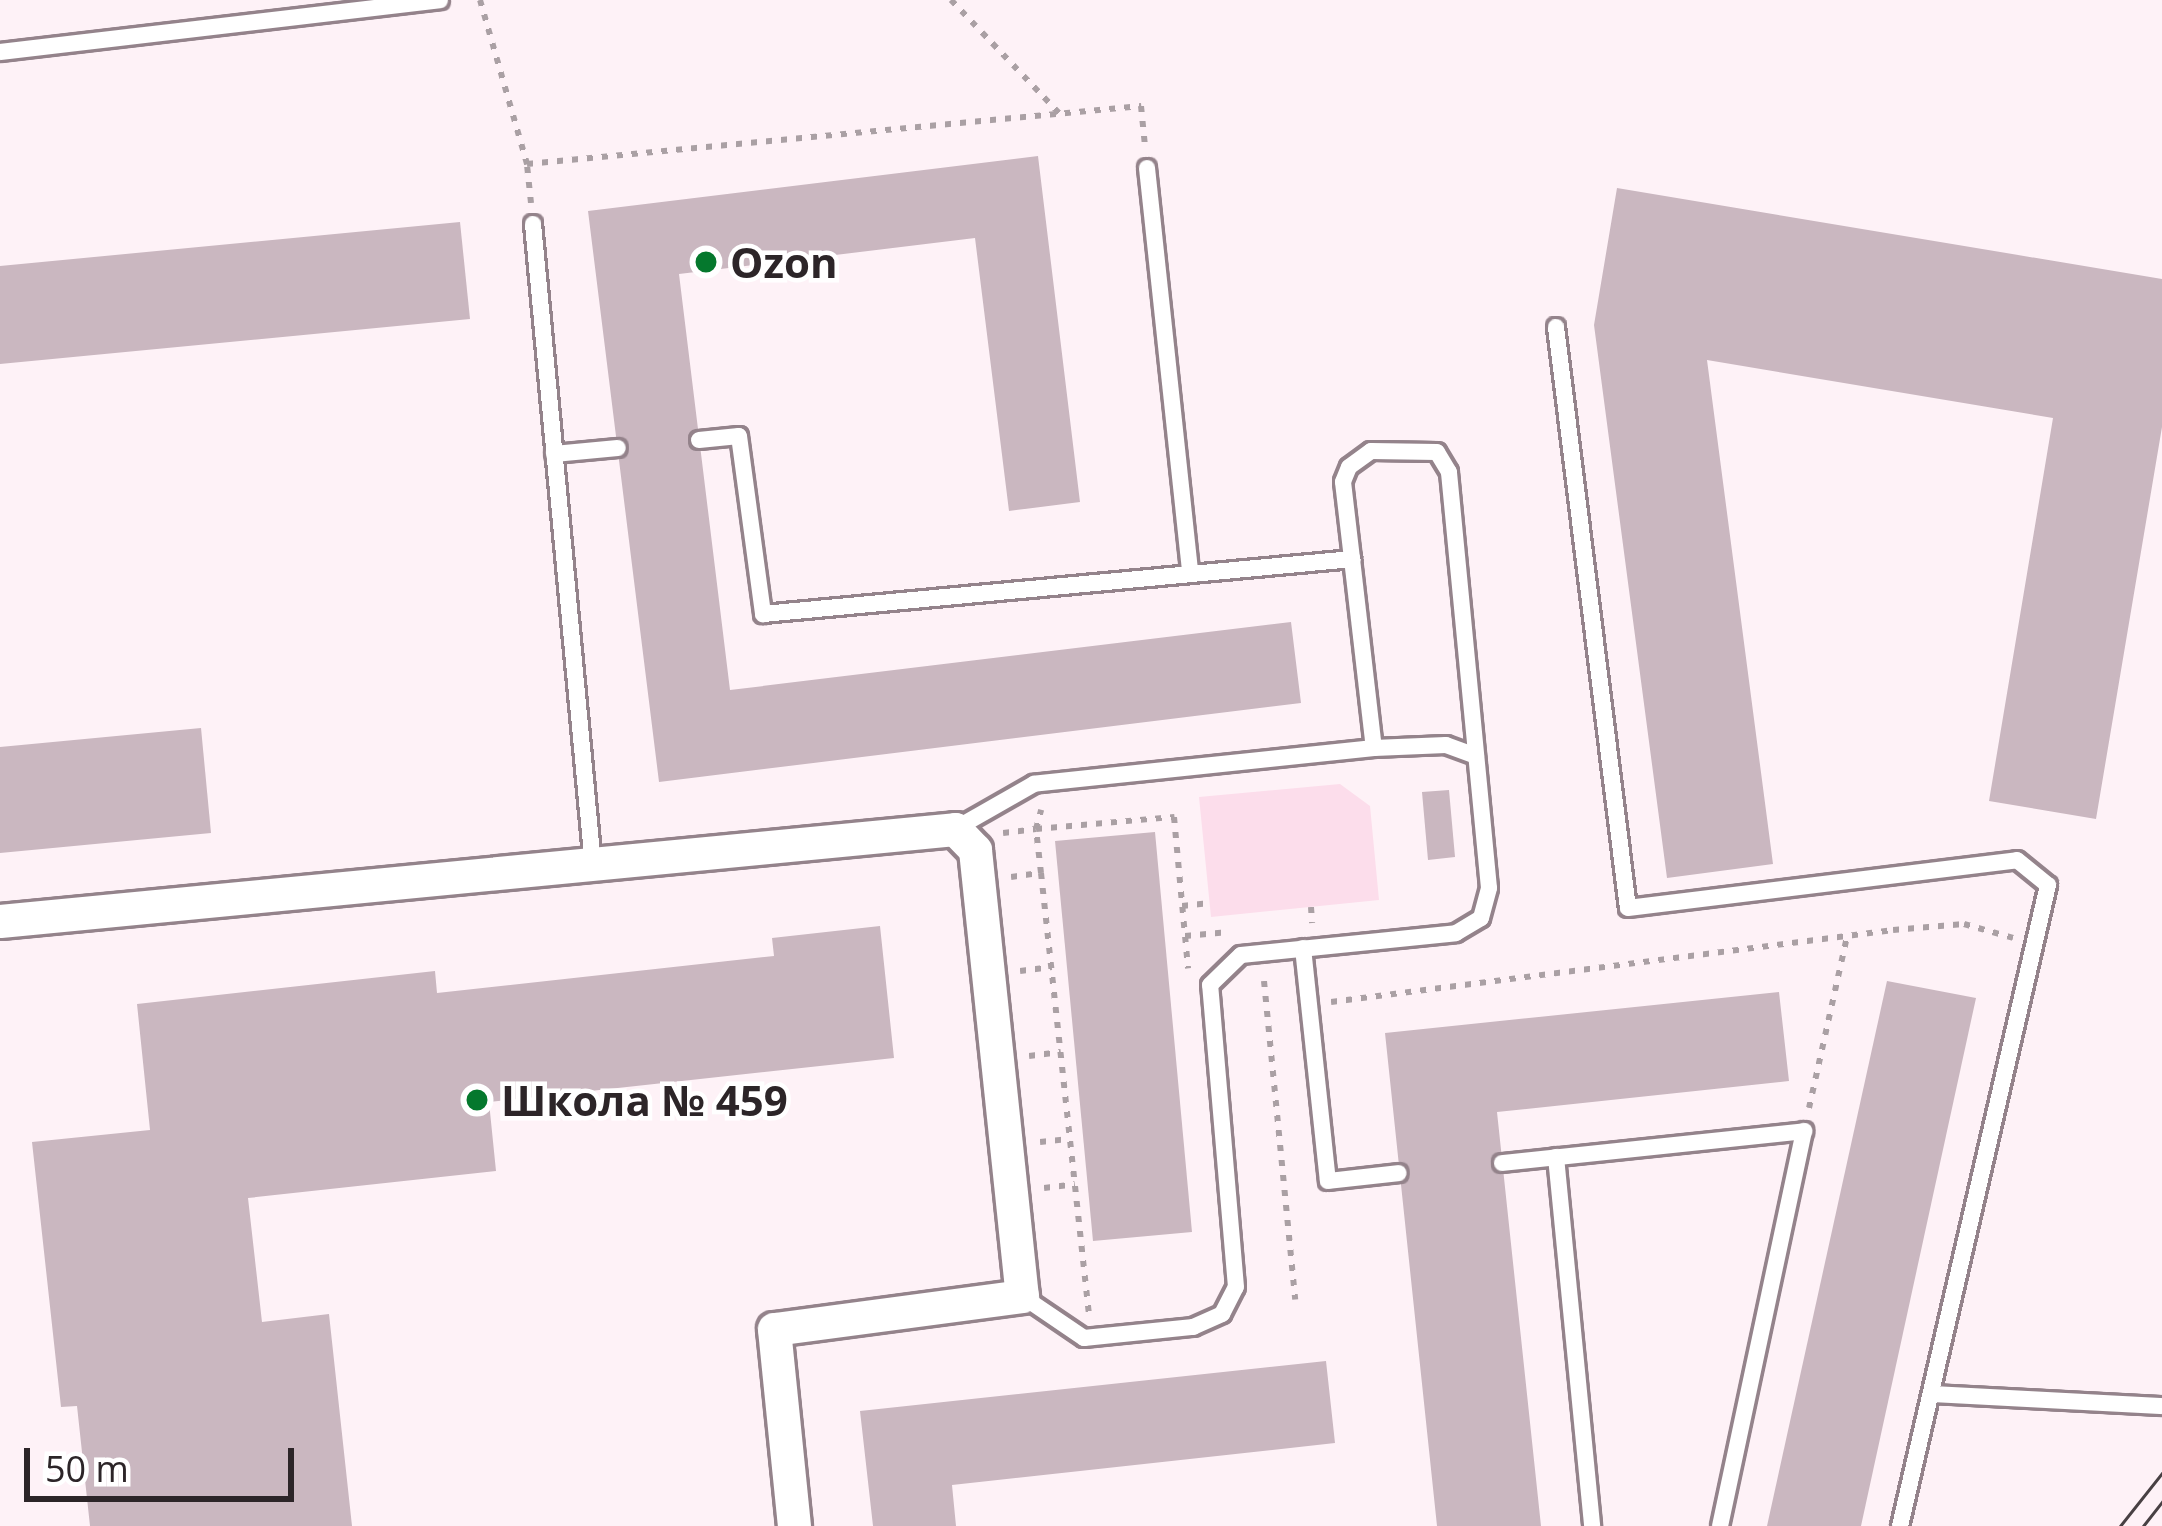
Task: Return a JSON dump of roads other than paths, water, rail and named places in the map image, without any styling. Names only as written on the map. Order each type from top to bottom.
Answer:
[{"type":"street","points":[[0,921],[955,830],[975,850],[1022,1296],[774,1329],[794,1526]]},
{"type":"lane","points":[[0,52],[440,0]]},
{"type":"lane","points":[[1147,168],[1190,572]]},
{"type":"lane","points":[[533,224],[593,866]]},
{"type":"lane","points":[[1556,327],[1628,908],[2018,860],[2048,885],[1900,1526]]},
{"type":"lane","points":[[699,440],[740,436],[763,614],[1352,560]]},
{"type":"lane","points":[[554,454],[618,448]]},
{"type":"lane","points":[[1022,1296],[1084,1339],[1193,1327],[1222,1314],[1236,1287],[1210,985],[1241,955],[1456,933],[1480,918],[1489,888],[1449,472],[1437,452],[1371,451],[1349,467],[1343,482],[1374,748]]},
{"type":"lane","points":[[955,830],[1034,784],[1374,748],[1446,745],[1476,756]]},
{"type":"lane","points":[[1303,948],[1328,1181],[1400,1173]]},
{"type":"lane","points":[[1502,1163],[1804,1131],[1720,1526]]},
{"type":"lane","points":[[1556,1156],[1592,1526]]},
{"type":"lane","points":[[1931,1394],[2162,1406]]},
{"type":"tram line","points":[[2120,1526],[2162,1473]]},
{"type":"tram line","points":[[2143,1526],[2162,1502]]},
{"type":"place","name":"Ozon","points":[[706,262]]},
{"type":"place","name":"Школа № 459","points":[[477,1100]]}]
